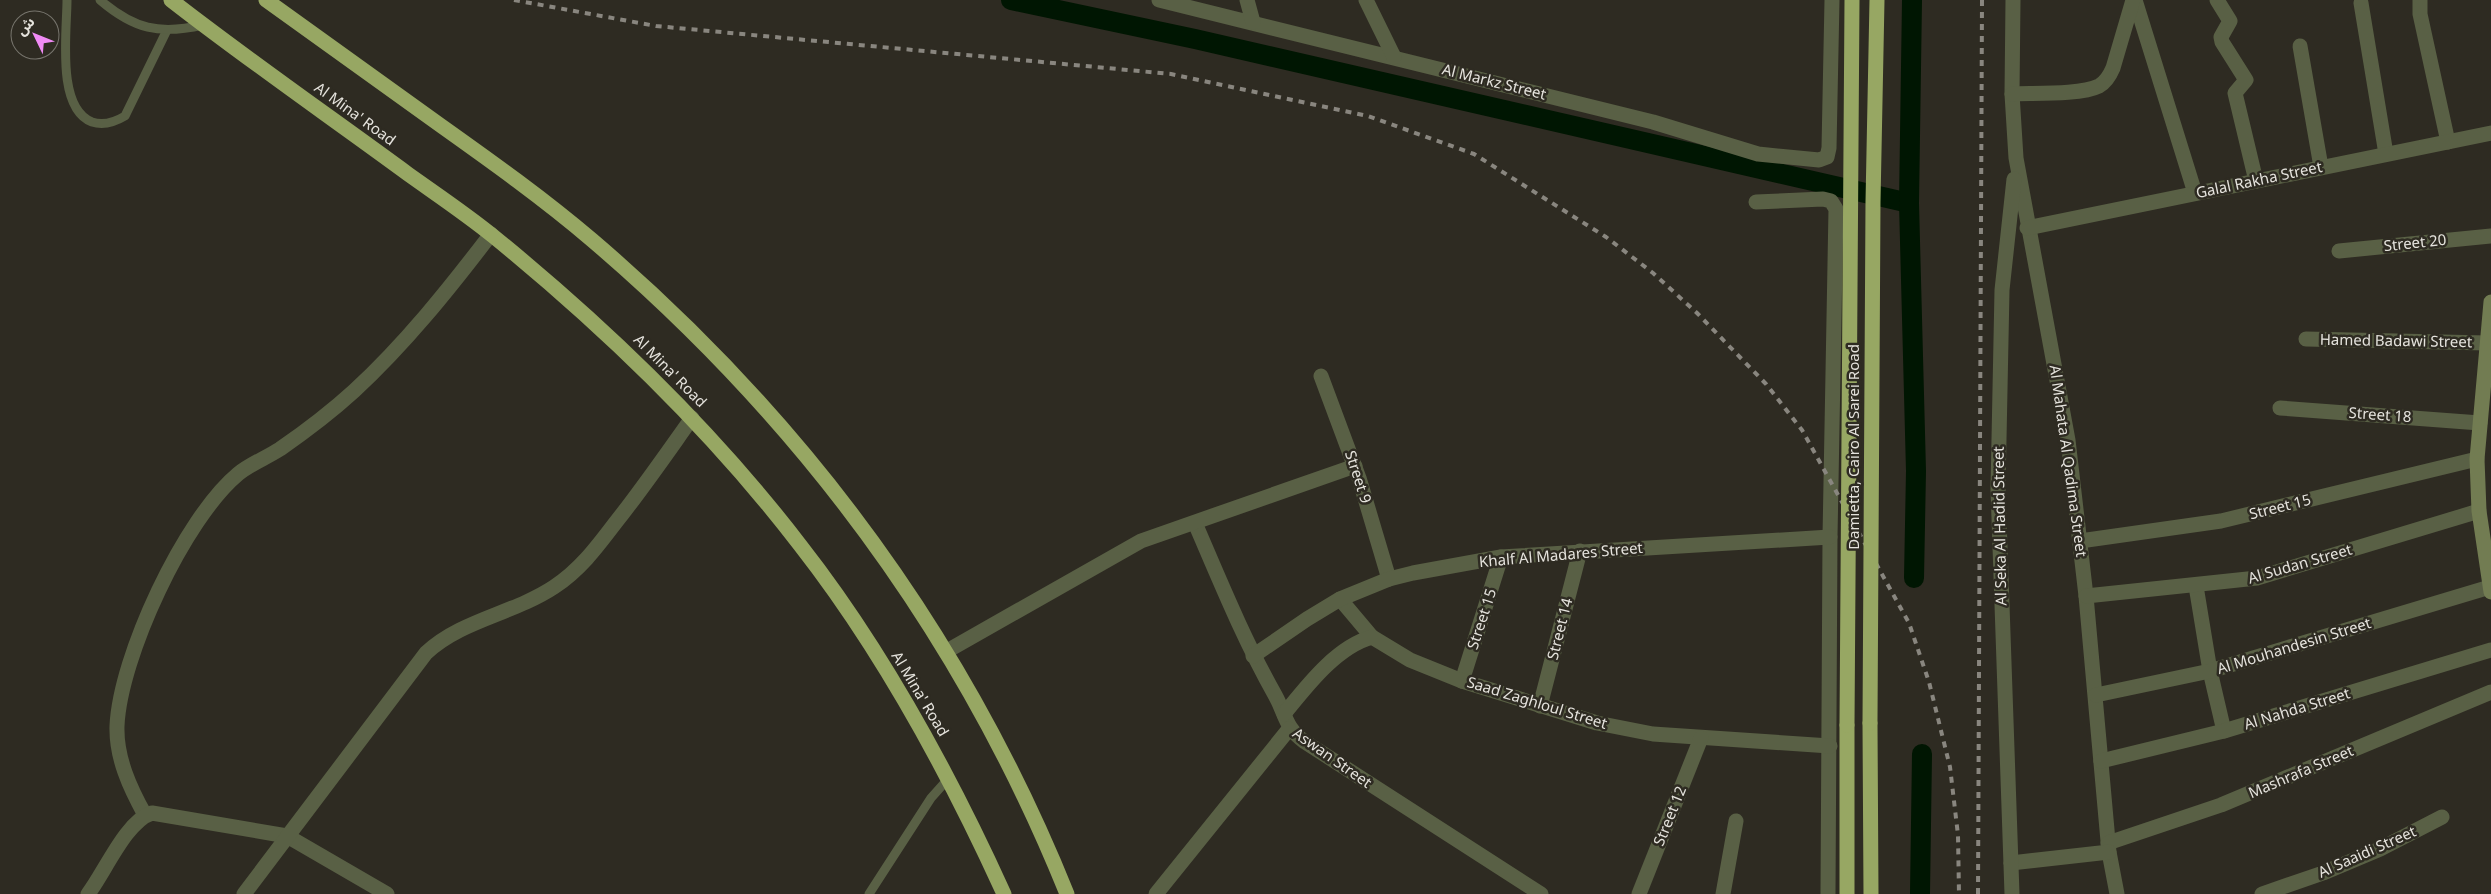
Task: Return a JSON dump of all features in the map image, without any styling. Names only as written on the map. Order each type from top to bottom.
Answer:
[{"type":"highway","name":"Al Mina' Road","points":[[171,0],[491,234],[625,350],[692,418],[749,480],[801,546],[850,614],[895,685],[948,779],[1004,894]]},
{"type":"highway","points":[[266,0],[518,181],[590,239],[660,300],[726,365],[822,474],[908,590],[947,651],[1022,792],[1067,894]]},
{"type":"highway","name":"Damietta, Cairo Al Sarei Road","points":[[1847,894],[1852,0]]},
{"type":"highway","name":"Damietta, Cairo Al Sarei Road","points":[[1871,894],[1873,202],[1877,0]]},
{"type":"street","name":"Al Markz Street","points":[[1159,0],[1653,122],[1758,154],[1819,160],[1827,157],[1832,0]]},
{"type":"street","points":[[1247,0],[1252,22]]},
{"type":"street","points":[[1366,0],[1394,57]]},
{"type":"street","name":"Al Mahata Al Qadima Street","points":[[2013,0],[2012,94],[2016,158],[2027,228],[2068,440],[2096,695],[2109,848],[2117,894]]},
{"type":"street","points":[[2012,94],[2088,90],[2100,85],[2108,78],[2113,68],[2134,0]]},
{"type":"street","points":[[2134,0],[2194,193]]},
{"type":"street","points":[[2217,0],[2230,21],[2221,37],[2222,42],[2246,80],[2235,93],[2256,181]]},
{"type":"street","points":[[2420,0],[2420,14],[2448,142]]},
{"type":"street","points":[[2361,3],[2386,154]]},
{"type":"street","points":[[2300,46],[2321,168]]},
{"type":"street","name":"Galal Rakha Street","points":[[2027,228],[2491,133]]},
{"type":"street","name":"Al Seka Al Hadid Street","points":[[2012,894],[1998,490],[2002,290],[2016,158]]},
{"type":"street","points":[[1756,202],[1823,199],[1831,201],[1836,209],[1830,537],[1828,894]]},
{"type":"street","points":[[145,815],[130,788],[121,759],[117,728],[120,697],[142,626],[182,547],[217,496],[238,474],[278,450],[317,422],[388,358],[451,287],[491,234]]},
{"type":"street","name":"Street 20","points":[[2339,251],[2491,236]]},
{"type":"street","points":[[2490,590],[2479,510],[2476,458],[2491,302]]},
{"type":"street","name":"Hamed Badawi Street","points":[[2306,339],[2487,342]]},
{"type":"street","name":"Street 9","points":[[1321,376],[1355,466],[1389,579]]},
{"type":"street","name":"Street 18","points":[[2280,408],[2480,423]]},
{"type":"street","points":[[244,894],[426,653],[451,634],[516,609],[546,592],[584,563],[692,418]]},
{"type":"street","name":"Street 15","points":[[2080,541],[2221,521],[2476,458]]},
{"type":"street","points":[[947,651],[1141,541],[1355,466]]},
{"type":"street","name":"Al Sudan Street","points":[[2086,596],[2196,586],[2266,576],[2479,510]]},
{"type":"street","name":"Aswan Street","points":[[1195,523],[1253,656],[1284,714],[1289,729],[1305,742],[1523,889],[1541,894]]},
{"type":"street","name":"Khalf Al Madares Street","points":[[1253,656],[1340,599],[1389,579],[1502,557],[1830,537]]},
{"type":"street","name":"Street 14","points":[[1540,706],[1580,551]]},
{"type":"street","name":"Street 15","points":[[1462,681],[1502,557]]},
{"type":"street","points":[[2196,586],[2210,671],[2224,731]]},
{"type":"street","name":"Al Mouhandesin Street","points":[[2096,695],[2210,671],[2490,590]]},
{"type":"street","name":"Saad Zaghloul Street","points":[[1340,599],[1372,637],[1410,660],[1462,681],[1540,706],[1625,729],[1653,734],[1830,746]]},
{"type":"street","points":[[1284,714],[1324,668],[1360,642],[1372,637]]},
{"type":"street","name":"Al Nahda Street","points":[[2101,761],[2224,731],[2491,650]]},
{"type":"street","name":"Mashrafa Street","points":[[2011,862],[2109,848],[2221,806],[2491,692]]},
{"type":"street","points":[[1156,894],[1289,729]]},
{"type":"street","name":"Street 12","points":[[1639,894],[1701,738]]},
{"type":"street","points":[[88,894],[134,825],[145,815],[164,814],[287,836],[386,894]]},
{"type":"street","name":"Al Saaidi Street","points":[[2262,894],[2324,873],[2380,850],[2442,817]]},
{"type":"street","points":[[1723,894],[1736,821]]},
{"type":"lane","points":[[67,0],[67,90],[74,108],[80,115],[95,123],[111,123],[125,116],[167,30]]},
{"type":"lane","points":[[100,0],[119,16],[139,26],[182,30],[203,25]]},
{"type":"lane","points":[[869,894],[928,804],[948,779]]},
{"type":"waterway","points":[[1011,0],[1195,39],[1909,203]]},
{"type":"waterway","points":[[1912,0],[1909,203],[1916,471],[1914,578]]},
{"type":"waterway","points":[[1920,894],[1922,754]]},
{"type":"railway","points":[[514,0],[656,26],[1171,74],[1368,116],[1474,154],[1606,237],[1653,273],[1697,313],[1766,384],[1802,430],[1909,623],[1929,682],[1950,767],[1958,835],[1959,894]]},
{"type":"railway","points":[[1978,894],[1982,0]]}]
